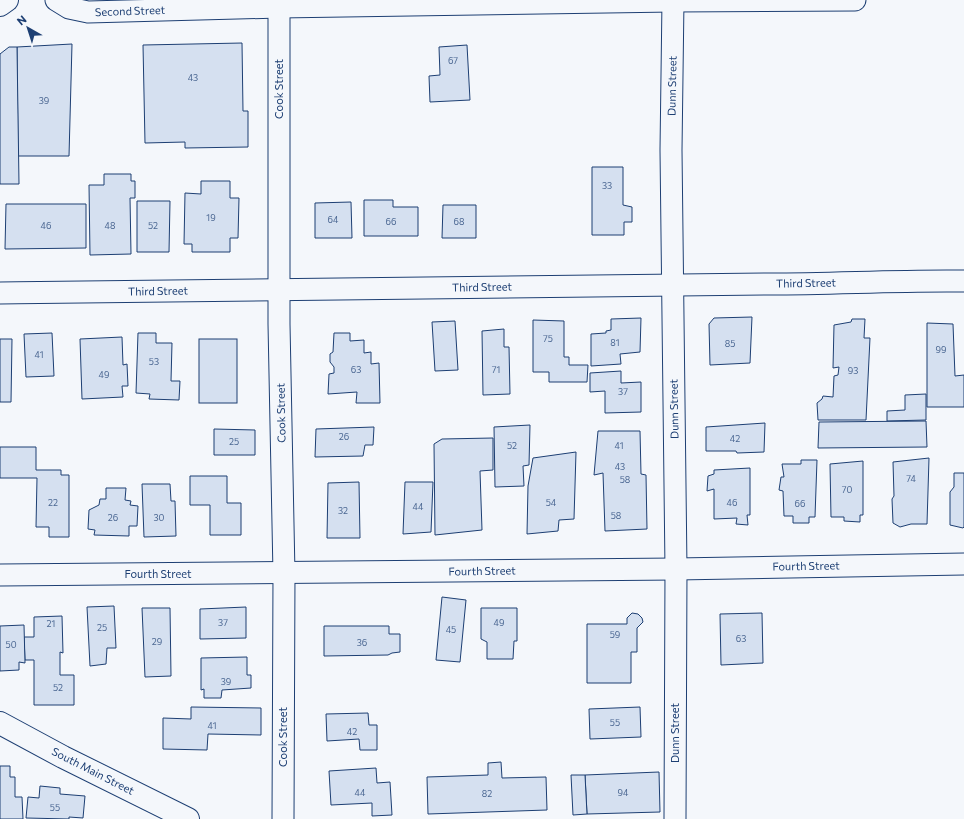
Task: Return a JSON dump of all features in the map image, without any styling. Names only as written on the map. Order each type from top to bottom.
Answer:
[{"type":"street","points":[[0,5],[7,0]]},
{"type":"street","name":"Second Street","points":[[56,0],[69,8],[88,12],[673,0],[855,0]]},
{"type":"street","name":"Dunn Street","points":[[673,0],[671,150],[676,569],[675,819]]},
{"type":"street","name":"Cook Street","points":[[279,7],[279,324],[284,574],[283,819]]},
{"type":"street","name":"Third Street","points":[[0,293],[672,284],[787,284],[918,280],[964,281]]},
{"type":"street","name":"Fourth Street","points":[[0,576],[284,574],[964,564]]},
{"type":"street","name":"South Main Street","points":[[0,723],[63,757],[188,819]]},
{"type":"building","points":[[242,43],[243,111],[248,111],[248,147],[185,148],[185,142],[145,143],[143,45]]},
{"type":"building","points":[[72,44],[69,156],[18,156],[17,47]]},
{"type":"building","points":[[467,45],[470,100],[430,102],[429,76],[440,75],[439,47]]},
{"type":"building","points":[[9,47],[17,47],[19,184],[0,184],[0,54]]},
{"type":"building","points":[[592,167],[623,167],[623,205],[632,207],[632,222],[624,222],[624,235],[592,235]]},
{"type":"building","points":[[104,174],[131,174],[131,181],[135,181],[135,198],[130,198],[131,254],[90,255],[89,185],[104,185]]},
{"type":"building","points":[[201,181],[230,181],[230,198],[239,198],[238,238],[230,238],[230,252],[192,252],[192,244],[184,244],[185,193],[201,194]]},
{"type":"building","points":[[364,200],[393,200],[393,207],[418,207],[418,236],[364,236]]},
{"type":"building","points":[[137,201],[170,201],[169,252],[137,252]]},
{"type":"building","points":[[351,202],[352,238],[315,238],[315,203]]},
{"type":"building","points":[[6,204],[86,204],[86,248],[5,249]]},
{"type":"building","points":[[443,205],[476,205],[476,238],[442,238]]},
{"type":"building","points":[[752,317],[750,363],[710,365],[709,324],[714,318]]},
{"type":"building","points":[[641,318],[640,352],[620,354],[621,364],[591,366],[591,334],[606,333],[606,331],[611,330],[611,319]]},
{"type":"building","points":[[852,319],[865,319],[864,338],[870,338],[866,420],[818,420],[817,403],[823,396],[833,397],[834,376],[838,375],[839,367],[833,368],[834,325],[851,322]]},
{"type":"building","points":[[533,320],[564,321],[564,357],[569,357],[569,365],[588,365],[587,382],[549,382],[549,372],[533,372]]},
{"type":"building","points":[[455,321],[458,370],[435,371],[432,322]]},
{"type":"building","points":[[927,323],[953,324],[955,376],[964,375],[964,407],[927,407]]},
{"type":"building","points":[[504,329],[504,347],[509,347],[510,394],[483,395],[482,331]]},
{"type":"building","points":[[52,333],[54,376],[26,377],[24,334]]},
{"type":"building","points":[[138,333],[156,333],[156,343],[172,343],[171,381],[180,381],[179,400],[149,399],[150,394],[136,393]]},
{"type":"building","points":[[334,333],[350,333],[350,341],[364,340],[364,353],[371,352],[371,364],[379,363],[380,403],[356,403],[357,392],[328,394],[329,374],[334,373],[334,367],[330,362],[330,354],[333,352]]},
{"type":"building","points":[[122,337],[123,365],[127,364],[128,386],[122,386],[123,397],[82,399],[80,339]]},
{"type":"building","points":[[0,339],[12,339],[11,402],[0,402]]},
{"type":"building","points":[[199,339],[237,339],[237,403],[199,403]]},
{"type":"building","points":[[621,371],[621,383],[641,382],[641,412],[605,413],[605,391],[590,392],[590,373]]},
{"type":"building","points":[[926,394],[926,420],[887,421],[887,411],[905,410],[905,395]]},
{"type":"building","points":[[926,421],[927,447],[818,448],[819,422]]},
{"type":"building","points":[[765,423],[764,452],[737,453],[736,451],[706,451],[706,427]]},
{"type":"building","points":[[530,425],[529,465],[523,466],[524,486],[495,487],[494,427]]},
{"type":"building","points":[[374,427],[373,445],[365,445],[363,456],[315,457],[316,429]]},
{"type":"building","points":[[214,429],[255,430],[255,455],[214,455]]},
{"type":"building","points":[[598,431],[640,431],[641,474],[646,475],[647,529],[605,531],[603,473],[594,475]]},
{"type":"building","points":[[493,438],[493,470],[480,471],[482,530],[435,535],[434,444],[442,439]]},
{"type":"building","points":[[0,447],[36,447],[36,470],[61,470],[61,475],[69,475],[69,537],[49,537],[49,527],[36,527],[37,478],[0,478]]},
{"type":"building","points":[[576,452],[574,519],[559,520],[558,531],[527,534],[528,486],[533,458]]},
{"type":"building","points":[[929,458],[927,524],[911,524],[900,527],[893,523],[893,462]]},
{"type":"building","points":[[801,460],[817,460],[815,517],[809,517],[809,523],[793,523],[793,516],[784,516],[783,491],[779,490],[781,477],[784,477],[782,464],[801,464]]},
{"type":"building","points":[[863,461],[863,515],[860,515],[860,522],[844,521],[844,517],[831,517],[830,464]]},
{"type":"building","points":[[750,468],[750,515],[747,515],[748,525],[736,524],[737,518],[714,519],[714,489],[707,491],[708,476],[714,474],[714,470]]},
{"type":"building","points":[[954,473],[964,473],[963,528],[950,525],[950,492],[954,487]]},
{"type":"building","points":[[190,476],[227,476],[227,503],[241,503],[241,535],[210,535],[210,505],[190,505]]},
{"type":"building","points":[[359,482],[360,538],[327,538],[328,483]]},
{"type":"building","points":[[405,482],[433,482],[431,532],[403,534]]},
{"type":"building","points":[[142,484],[170,484],[171,501],[175,501],[176,536],[144,537]]},
{"type":"building","points":[[106,488],[126,488],[125,500],[131,501],[130,505],[138,506],[137,526],[129,526],[129,536],[94,535],[95,530],[88,529],[89,510],[99,505],[100,499],[106,499]]},
{"type":"building","points":[[442,597],[466,600],[460,662],[436,660]]},
{"type":"building","points":[[114,606],[116,648],[107,648],[106,664],[90,666],[87,607]]},
{"type":"building","points":[[246,607],[246,638],[200,639],[200,609]]},
{"type":"building","points":[[142,608],[170,608],[171,676],[145,677]]},
{"type":"building","points":[[481,608],[517,608],[517,641],[514,641],[513,659],[487,659],[487,642],[481,639]]},
{"type":"building","points":[[632,613],[638,614],[642,618],[643,622],[637,628],[637,652],[631,652],[631,683],[587,683],[587,624],[627,624],[627,618]]},
{"type":"building","points":[[762,613],[763,663],[721,665],[720,614]]},
{"type":"building","points":[[62,616],[63,653],[60,652],[60,675],[74,675],[74,705],[34,705],[34,660],[25,660],[24,637],[34,637],[34,617]]},
{"type":"building","points":[[24,625],[25,663],[19,662],[19,670],[0,671],[0,626]]},
{"type":"building","points":[[324,626],[389,626],[389,634],[400,634],[400,652],[388,655],[324,656]]},
{"type":"building","points":[[247,657],[247,675],[251,675],[251,688],[222,690],[221,698],[204,698],[204,689],[201,690],[201,658]]},
{"type":"building","points":[[191,707],[261,708],[261,735],[208,734],[207,750],[163,749],[163,718],[191,719]]},
{"type":"building","points":[[640,707],[641,737],[590,739],[589,709]]},
{"type":"building","points":[[368,713],[369,725],[377,725],[377,750],[360,750],[359,739],[327,741],[326,714]]},
{"type":"building","points":[[501,762],[502,778],[546,777],[547,810],[428,814],[427,777],[488,775],[488,763]]},
{"type":"building","points":[[0,766],[10,766],[10,777],[15,777],[15,797],[22,797],[23,819],[0,819]]},
{"type":"building","points":[[376,768],[377,783],[390,782],[392,815],[372,816],[372,803],[331,805],[329,771]]},
{"type":"building","points":[[659,772],[660,812],[587,814],[585,775]]},
{"type":"building","points":[[571,775],[585,775],[587,814],[573,815]]},
{"type":"building","points":[[40,786],[60,788],[60,794],[85,796],[83,818],[26,818],[28,797],[39,798]]}]
